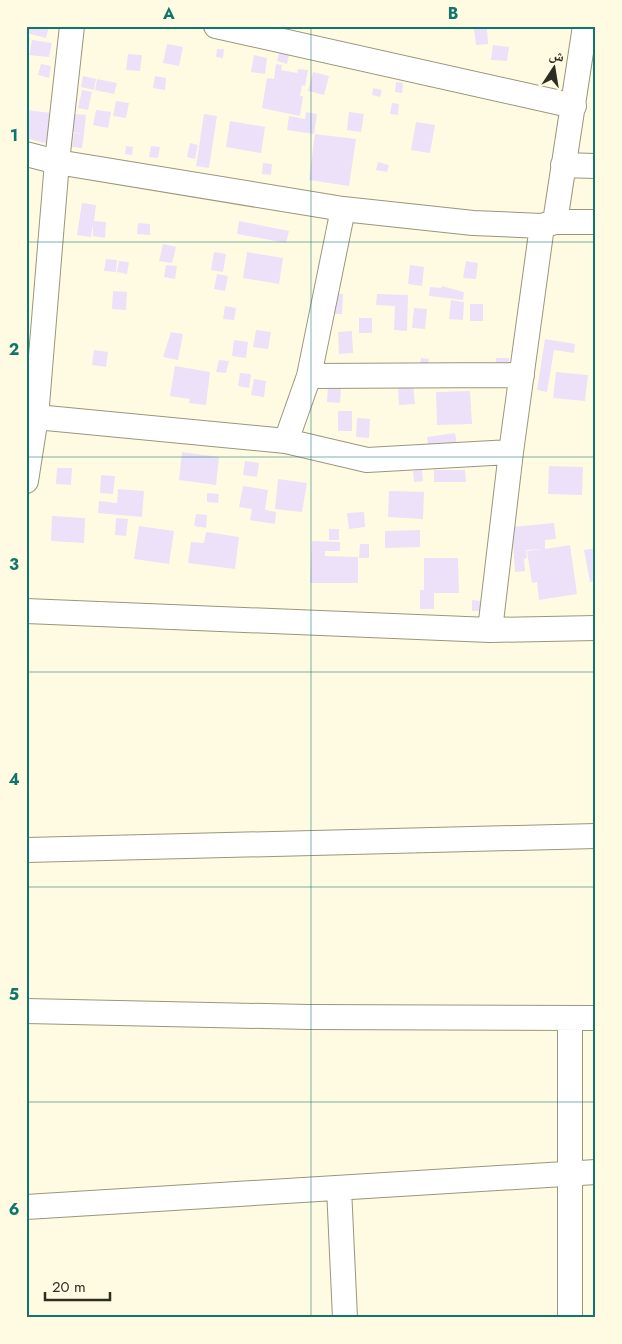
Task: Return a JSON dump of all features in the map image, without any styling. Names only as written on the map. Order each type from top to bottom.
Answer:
[{"type":"street","points":[[26,481],[72,26]]},
{"type":"street","points":[[216,26],[574,106]]},
{"type":"street","points":[[490,630],[522,375],[549,224],[574,106],[586,26]]},
{"type":"street","points":[[26,154],[57,162],[343,209],[473,223],[549,224],[596,222]]},
{"type":"street","points":[[563,165],[596,166]]},
{"type":"street","points":[[286,440],[309,376],[343,209]]},
{"type":"street","points":[[309,376],[522,375]]},
{"type":"street","points":[[32,432],[286,440],[367,460],[511,452]]},
{"type":"street","points":[[26,611],[490,630],[596,628]]},
{"type":"street","points":[[26,850],[596,836]]},
{"type":"street","points":[[26,1011],[298,1017],[596,1018]]},
{"type":"street","points":[[570,1019],[570,1318]]},
{"type":"street","points":[[26,1207],[571,1172],[596,1172]]},
{"type":"street","points":[[338,1188],[345,1318]]},
{"type":"building","points":[[26,26],[49,26],[46,38],[26,33]]},
{"type":"building","points":[[487,28],[488,44],[476,45],[474,29]]},
{"type":"building","points":[[26,36],[30,37],[27,53],[26,53]]},
{"type":"building","points":[[32,40],[52,43],[49,57],[29,55]]},
{"type":"building","points":[[167,44],[183,47],[179,66],[163,63]]},
{"type":"building","points":[[493,45],[509,47],[507,61],[491,60]]},
{"type":"building","points":[[217,49],[224,49],[223,58],[216,57]]},
{"type":"building","points":[[279,53],[289,55],[287,64],[277,61]]},
{"type":"building","points":[[128,54],[142,55],[140,71],[126,70]]},
{"type":"building","points":[[254,55],[267,58],[265,74],[251,72]]},
{"type":"building","points":[[41,64],[51,66],[49,78],[38,75]]},
{"type":"building","points":[[276,64],[282,65],[281,70],[297,73],[298,69],[308,70],[305,86],[302,85],[300,96],[303,96],[300,116],[262,108],[267,78],[274,79]]},
{"type":"building","points":[[313,72],[329,76],[324,95],[308,91]]},
{"type":"building","points":[[83,76],[96,79],[94,90],[81,87]]},
{"type":"building","points":[[155,76],[166,78],[165,90],[153,88]]},
{"type":"building","points":[[97,79],[117,83],[114,94],[95,90]]},
{"type":"building","points":[[396,82],[403,83],[402,93],[395,92]]},
{"type":"building","points":[[373,88],[382,90],[380,97],[372,95]]},
{"type":"building","points":[[82,90],[92,92],[88,110],[78,108]]},
{"type":"building","points":[[116,101],[129,103],[126,118],[113,116]]},
{"type":"building","points":[[392,103],[399,104],[398,115],[390,114]]},
{"type":"building","points":[[26,110],[52,113],[48,144],[26,138]]},
{"type":"building","points":[[96,110],[111,112],[108,128],[93,125]]},
{"type":"building","points":[[306,112],[317,114],[314,134],[287,130],[289,116],[305,119]]},
{"type":"building","points":[[349,112],[364,114],[361,132],[347,130]]},
{"type":"building","points":[[75,114],[86,115],[84,134],[73,132]]},
{"type":"building","points":[[204,114],[217,116],[209,168],[196,166]]},
{"type":"building","points":[[230,121],[265,127],[261,153],[226,147]]},
{"type":"building","points":[[416,122],[435,125],[430,153],[411,150]]},
{"type":"building","points":[[74,133],[84,134],[82,148],[72,147]]},
{"type":"building","points":[[315,134],[356,139],[349,186],[309,180]]},
{"type":"building","points":[[190,143],[198,145],[195,159],[187,157]]},
{"type":"building","points":[[126,146],[133,147],[132,155],[125,154]]},
{"type":"building","points":[[151,146],[160,147],[158,158],[149,157]]},
{"type":"building","points":[[378,162],[389,165],[387,172],[376,170]]},
{"type":"building","points":[[263,163],[272,164],[271,175],[262,174]]},
{"type":"building","points":[[82,203],[96,205],[94,221],[106,222],[105,238],[93,236],[93,224],[91,237],[77,235]]},
{"type":"building","points":[[239,221],[289,231],[286,243],[237,234]]},
{"type":"building","points":[[138,223],[150,224],[150,235],[137,234]]},
{"type":"building","points":[[163,244],[176,247],[172,263],[159,261]]},
{"type":"building","points":[[214,252],[226,254],[223,272],[211,270]]},
{"type":"building","points":[[247,252],[283,258],[279,284],[243,278]]},
{"type":"building","points":[[106,259],[117,260],[116,272],[104,271]]},
{"type":"building","points":[[119,261],[129,262],[127,274],[117,272]]},
{"type":"building","points":[[466,261],[478,263],[476,279],[463,278]]},
{"type":"building","points":[[166,265],[177,266],[175,279],[164,277]]},
{"type":"building","points":[[410,265],[424,267],[422,286],[408,284]]},
{"type":"building","points":[[217,274],[228,276],[225,291],[214,289]]},
{"type":"building","points":[[442,286],[464,292],[463,300],[429,296],[430,287],[441,288]]},
{"type":"building","points":[[113,291],[127,292],[126,310],[112,309]]},
{"type":"building","points":[[333,294],[343,294],[342,314],[331,314]]},
{"type":"building","points":[[377,294],[408,295],[407,331],[394,330],[395,306],[376,305]]},
{"type":"building","points":[[451,300],[464,302],[463,320],[449,319]]},
{"type":"building","points":[[470,304],[483,304],[483,321],[470,321]]},
{"type":"building","points":[[225,306],[236,308],[234,320],[223,319]]},
{"type":"building","points":[[414,308],[427,309],[425,329],[412,328]]},
{"type":"building","points":[[359,318],[372,318],[372,333],[359,333]]},
{"type":"building","points":[[256,330],[271,332],[268,349],[253,347]]},
{"type":"building","points":[[352,331],[353,353],[339,354],[338,332]]},
{"type":"building","points":[[171,332],[183,334],[178,360],[163,357]]},
{"type":"building","points":[[545,339],[575,344],[574,353],[554,350],[547,392],[537,390]]},
{"type":"building","points":[[234,340],[248,342],[246,358],[232,356]]},
{"type":"building","points":[[94,350],[108,352],[106,367],[92,365]]},
{"type":"building","points":[[421,358],[429,359],[428,367],[420,366]]},
{"type":"building","points":[[496,358],[509,358],[509,371],[495,371]]},
{"type":"building","points":[[219,360],[229,361],[226,373],[216,372]]},
{"type":"building","points":[[175,366],[210,372],[206,405],[189,403],[190,399],[170,396]]},
{"type":"building","points":[[556,372],[588,375],[585,401],[553,398]]},
{"type":"building","points":[[240,373],[251,374],[249,388],[238,386]]},
{"type":"building","points":[[254,379],[266,381],[264,397],[251,395]]},
{"type":"building","points":[[413,384],[415,404],[399,405],[398,385]]},
{"type":"building","points":[[328,386],[341,387],[340,403],[327,402]]},
{"type":"building","points":[[470,391],[472,424],[437,425],[436,392]]},
{"type":"building","points":[[338,411],[352,411],[352,431],[338,431]]},
{"type":"building","points":[[357,418],[370,419],[369,438],[356,437]]},
{"type":"building","points":[[455,433],[457,445],[429,449],[427,437]]},
{"type":"building","points":[[182,452],[219,457],[216,485],[179,480]]},
{"type":"building","points":[[245,461],[259,463],[257,477],[243,475]]},
{"type":"building","points":[[549,466],[583,467],[582,495],[548,494]]},
{"type":"building","points":[[57,468],[72,468],[71,485],[56,484]]},
{"type":"building","points":[[422,470],[423,481],[414,482],[413,471]]},
{"type":"building","points":[[434,470],[465,470],[466,482],[434,482]]},
{"type":"building","points":[[101,475],[115,476],[113,494],[100,493]]},
{"type":"building","points":[[278,479],[307,483],[302,512],[275,509]]},
{"type":"building","points":[[243,486],[268,490],[265,510],[276,512],[275,524],[250,520],[252,509],[239,507]]},
{"type":"building","points":[[118,489],[144,491],[142,517],[98,513],[99,501],[117,503]]},
{"type":"building","points":[[389,491],[424,492],[423,519],[388,517]]},
{"type":"building","points":[[207,493],[219,494],[218,503],[207,502]]},
{"type":"building","points":[[364,512],[365,527],[349,529],[347,513]]},
{"type":"building","points":[[196,514],[207,515],[206,528],[194,526]]},
{"type":"building","points":[[52,516],[85,518],[84,543],[51,541]]},
{"type":"building","points":[[116,518],[128,519],[126,536],[115,535]]},
{"type":"building","points":[[554,523],[556,539],[545,540],[545,549],[570,545],[577,594],[539,600],[537,582],[532,583],[527,551],[542,549],[526,550],[527,558],[524,559],[525,571],[515,572],[512,527]]},
{"type":"building","points":[[139,526],[174,531],[169,564],[134,559]]},
{"type":"building","points":[[329,529],[339,529],[339,540],[329,540]]},
{"type":"building","points":[[420,530],[420,547],[385,548],[385,531]]},
{"type":"building","points":[[206,532],[239,537],[235,569],[188,563],[191,542],[204,543]]},
{"type":"building","points":[[312,541],[340,542],[340,551],[325,551],[325,556],[358,557],[358,583],[310,583]]},
{"type":"building","points":[[360,544],[369,544],[369,558],[359,558]]},
{"type":"building","points":[[596,548],[596,581],[590,582],[584,550]]},
{"type":"building","points":[[424,558],[458,558],[459,593],[434,593],[434,609],[420,609],[420,590],[424,590]]},
{"type":"building","points":[[472,600],[481,601],[480,611],[472,611]]}]
